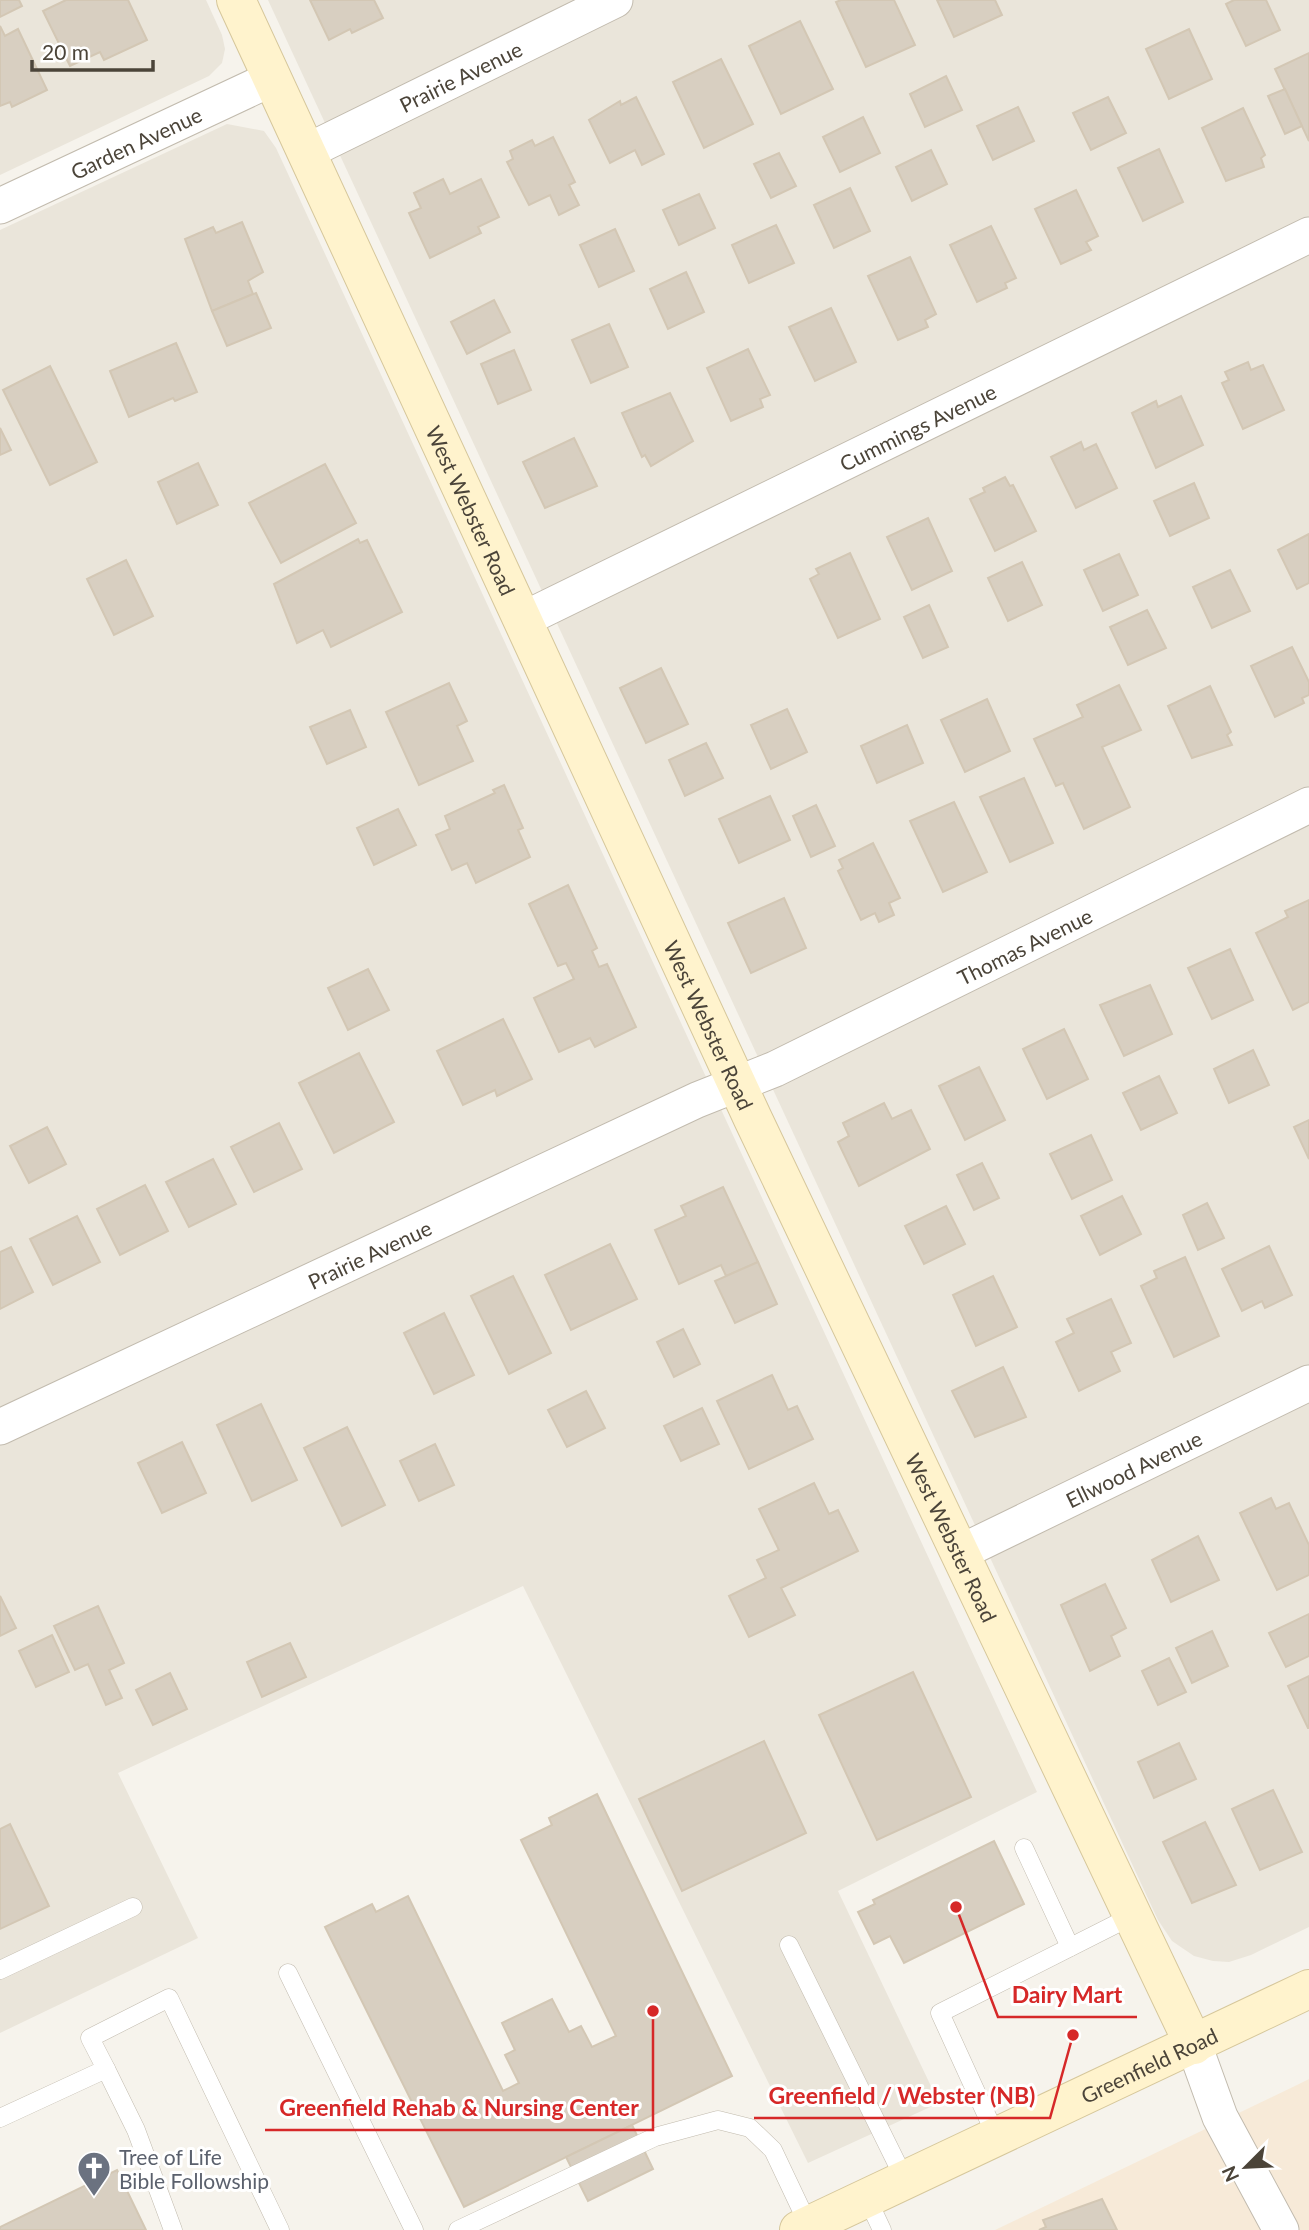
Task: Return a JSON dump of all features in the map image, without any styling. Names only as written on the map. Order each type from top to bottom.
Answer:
[{"type":"street","name":"West Webster Road","points":[[236,0],[738,1083],[1194,2045]]},
{"type":"street","name":"Prairie Avenue","points":[[306,152],[615,0]]},
{"type":"street","name":"Garden Avenue","points":[[0,206],[273,78]]},
{"type":"street","name":"Cummings Avenue","points":[[524,619],[1309,235]]},
{"type":"street","name":"Thomas Avenue","points":[[738,1083],[775,1069],[1309,805]]},
{"type":"street","name":"Prairie Avenue","points":[[0,1427],[738,1083]]},
{"type":"street","name":"Ellwood Avenue","points":[[959,1553],[1309,1383]]},
{"type":"street","name":"Greenfield Road","points":[[804,2228],[874,2214],[905,2180],[1309,1989]]},
{"type":"street","points":[[1194,2045],[1220,2117],[1279,2229]]},
{"type":"lane","points":[[1024,1848],[1070,1947]]},
{"type":"lane","points":[[0,1970],[133,1907]]},
{"type":"lane","points":[[997,2138],[940,2013],[1134,1915]]},
{"type":"lane","points":[[789,1945],[905,2180]]},
{"type":"lane","points":[[288,1973],[414,2230]]},
{"type":"lane","points":[[173,2230],[136,2130],[90,2038],[169,1998],[280,2230]]},
{"type":"lane","points":[[0,2118],[106,2069]]},
{"type":"lane","points":[[458,2230],[654,2137],[718,2120],[750,2128],[773,2150],[804,2228]]},
{"type":"shaded area","points":[[0,0],[206,0],[222,35],[225,49],[222,63],[209,76],[0,175]]},
{"type":"shaded area","points":[[268,0],[1309,0],[1309,1927],[1251,1955],[1229,1962],[1194,1956],[1172,1941],[1158,1920]]},
{"type":"shaded area","points":[[227,124],[264,131],[276,148],[1037,1792],[838,1891],[939,2103],[808,2163],[523,1586],[118,1773],[198,1938],[0,2033],[0,230]]},
{"type":"shaded area","points":[[1309,2079],[1309,2230],[995,2230],[1297,2085]]},
{"type":"building","points":[[0,0],[19,0],[22,6],[0,17]]},
{"type":"building","points":[[66,0],[128,0],[147,40],[104,60],[100,52],[70,66],[43,11]]},
{"type":"building","points":[[310,0],[374,0],[383,18],[352,33],[350,29],[329,40]]},
{"type":"building","points":[[894,0],[915,45],[866,67],[836,2]]},
{"type":"building","points":[[937,0],[995,0],[1002,15],[954,37]]},
{"type":"building","points":[[1234,0],[1266,0],[1280,30],[1246,46],[1226,4]]},
{"type":"building","points":[[800,21],[833,89],[781,114],[749,46]]},
{"type":"building","points":[[0,26],[5,36],[18,29],[47,90],[12,107],[10,102],[0,106]]},
{"type":"building","points":[[1189,29],[1212,79],[1169,99],[1146,49]]},
{"type":"building","points":[[1309,53],[1309,141],[1275,69]]},
{"type":"building","points":[[721,59],[753,124],[704,148],[673,82]]},
{"type":"building","points":[[946,76],[962,110],[925,127],[910,94]]},
{"type":"building","points":[[1285,89],[1302,126],[1285,134],[1268,96]]},
{"type":"building","points":[[636,97],[664,154],[642,165],[635,150],[610,163],[589,120],[620,101],[621,105]]},
{"type":"building","points":[[1108,97],[1126,133],[1091,150],[1073,113]]},
{"type":"building","points":[[1018,107],[1034,141],[993,160],[977,126]]},
{"type":"building","points":[[1243,108],[1265,155],[1261,158],[1264,167],[1226,181],[1202,128]]},
{"type":"building","points":[[863,117],[880,153],[840,172],[823,137]]},
{"type":"building","points":[[553,137],[575,182],[569,185],[579,205],[559,215],[550,195],[529,205],[507,162],[513,159],[510,151],[532,140],[535,146]]},
{"type":"building","points":[[1159,149],[1183,202],[1143,221],[1118,168]]},
{"type":"building","points":[[931,150],[947,184],[912,201],[896,167]]},
{"type":"building","points":[[779,153],[796,186],[771,198],[754,164]]},
{"type":"building","points":[[443,179],[450,194],[481,179],[499,217],[478,227],[481,233],[430,258],[409,213],[421,208],[414,193]]},
{"type":"building","points":[[850,188],[870,231],[834,248],[814,205]]},
{"type":"building","points":[[1076,190],[1098,236],[1086,242],[1091,250],[1061,264],[1035,209]]},
{"type":"building","points":[[699,194],[715,228],[679,245],[663,210]]},
{"type":"building","points":[[242,222],[263,272],[248,281],[253,294],[212,311],[185,239],[213,227],[216,233]]},
{"type":"building","points":[[776,225],[794,263],[749,283],[732,245]]},
{"type":"building","points":[[991,226],[1016,278],[1005,283],[1007,288],[977,302],[950,245]]},
{"type":"building","points":[[615,229],[634,271],[599,287],[580,245]]},
{"type":"building","points":[[910,257],[936,314],[925,320],[928,327],[898,340],[868,276]]},
{"type":"building","points":[[686,272],[704,312],[668,329],[650,289]]},
{"type":"building","points":[[256,293],[271,328],[227,346],[212,311]]},
{"type":"building","points":[[494,300],[510,332],[467,354],[451,322]]},
{"type":"building","points":[[831,308],[856,362],[815,381],[789,327]]},
{"type":"building","points":[[609,324],[628,367],[591,383],[572,340]]},
{"type":"building","points":[[176,343],[197,392],[175,401],[173,398],[129,417],[110,371]]},
{"type":"building","points":[[748,349],[770,395],[760,399],[763,407],[731,421],[707,368]]},
{"type":"building","points":[[514,350],[531,390],[498,404],[481,364]]},
{"type":"building","points":[[1248,362],[1251,370],[1263,365],[1284,410],[1243,429],[1222,383],[1229,380],[1225,372]]},
{"type":"building","points":[[50,366],[97,462],[50,485],[3,390]]},
{"type":"building","points":[[670,393],[693,441],[651,466],[645,455],[642,457],[622,413]]},
{"type":"building","points":[[1181,396],[1203,445],[1156,468],[1132,413],[1156,401],[1158,407]]},
{"type":"building","points":[[0,428],[11,450],[0,455]]},
{"type":"building","points":[[574,438],[597,486],[545,508],[523,462]]},
{"type":"building","points":[[1081,442],[1084,450],[1096,444],[1117,488],[1076,508],[1051,457]]},
{"type":"building","points":[[198,463],[218,505],[177,524],[158,482]]},
{"type":"building","points":[[325,464],[356,523],[281,563],[249,503]]},
{"type":"building","points":[[1005,477],[1010,486],[1013,485],[1036,531],[995,551],[970,499],[985,492],[983,488]]},
{"type":"building","points":[[1194,483],[1209,518],[1170,536],[1154,501]]},
{"type":"building","points":[[928,518],[952,571],[912,590],[887,537]]},
{"type":"building","points":[[1309,534],[1309,583],[1297,589],[1278,550]]},
{"type":"building","points":[[358,539],[360,543],[367,540],[402,612],[331,647],[323,630],[297,643],[274,584]]},
{"type":"building","points":[[850,553],[880,619],[838,638],[810,579],[819,574],[816,569]]},
{"type":"building","points":[[1119,554],[1138,595],[1103,611],[1084,570]]},
{"type":"building","points":[[126,560],[153,616],[114,635],[87,579]]},
{"type":"building","points":[[1022,562],[1042,605],[1008,621],[988,578]]},
{"type":"building","points":[[1230,570],[1250,611],[1212,628],[1193,587]]},
{"type":"building","points":[[929,605],[948,647],[923,658],[904,617]]},
{"type":"building","points":[[1147,610],[1166,648],[1128,665],[1110,627]]},
{"type":"building","points":[[1292,647],[1309,682],[1309,695],[1302,698],[1304,703],[1275,717],[1251,666]]},
{"type":"building","points":[[661,668],[688,724],[646,743],[620,688]]},
{"type":"building","points":[[449,683],[467,721],[457,726],[473,761],[419,785],[386,712]]},
{"type":"building","points":[[1119,685],[1141,730],[1102,747],[1130,807],[1084,829],[1063,783],[1056,786],[1034,739],[1083,717],[1077,705]]},
{"type":"building","points":[[1210,686],[1231,732],[1227,735],[1232,745],[1192,758],[1168,706]]},
{"type":"building","points":[[987,699],[1010,751],[965,772],[941,720]]},
{"type":"building","points":[[787,709],[807,752],[771,769],[751,725]]},
{"type":"building","points":[[350,710],[366,747],[327,764],[310,727]]},
{"type":"building","points":[[907,725],[923,763],[877,783],[861,746]]},
{"type":"building","points":[[706,743],[723,778],[685,796],[669,760]]},
{"type":"building","points":[[1024,778],[1053,843],[1010,862],[980,797]]},
{"type":"building","points":[[504,785],[523,828],[518,830],[530,857],[476,883],[467,863],[452,870],[436,835],[450,829],[445,816],[495,793],[493,790]]},
{"type":"building","points":[[770,796],[790,840],[739,863],[719,819]]},
{"type":"building","points":[[954,802],[987,872],[943,892],[910,821]]},
{"type":"building","points":[[816,805],[835,846],[811,857],[793,816]]},
{"type":"building","points":[[398,809],[416,845],[374,865],[357,828]]},
{"type":"building","points":[[873,843],[900,898],[889,903],[894,915],[879,922],[875,913],[861,920],[838,871],[843,868],[839,860]]},
{"type":"building","points":[[568,885],[597,948],[592,951],[599,967],[607,964],[636,1027],[595,1047],[590,1038],[559,1052],[534,998],[574,979],[566,963],[558,966],[529,904]]},
{"type":"building","points":[[784,898],[806,948],[751,973],[728,923]]},
{"type":"building","points":[[1309,900],[1309,1002],[1293,1010],[1256,933],[1288,917],[1285,911]]},
{"type":"building","points":[[1230,949],[1253,1000],[1212,1019],[1188,968]]},
{"type":"building","points":[[368,969],[389,1010],[348,1030],[328,988]]},
{"type":"building","points":[[1150,985],[1172,1034],[1124,1056],[1100,1005]]},
{"type":"building","points":[[503,1019],[532,1079],[497,1096],[495,1090],[463,1105],[437,1051]]},
{"type":"building","points":[[1064,1029],[1088,1079],[1047,1099],[1023,1049]]},
{"type":"building","points":[[1253,1050],[1269,1085],[1229,1103],[1214,1069]]},
{"type":"building","points":[[359,1053],[394,1122],[334,1153],[299,1083]]},
{"type":"building","points":[[979,1067],[1005,1120],[965,1140],[939,1086]]},
{"type":"building","points":[[1159,1076],[1177,1113],[1141,1130],[1123,1093]]},
{"type":"building","points":[[884,1103],[892,1119],[911,1110],[930,1149],[859,1186],[838,1142],[849,1136],[843,1123]]},
{"type":"building","points":[[1309,1120],[1309,1159],[1294,1127]]},
{"type":"building","points":[[279,1123],[302,1169],[254,1192],[231,1147]]},
{"type":"building","points":[[47,1127],[66,1164],[29,1183],[10,1146]]},
{"type":"building","points":[[1091,1135],[1112,1180],[1072,1199],[1050,1154]]},
{"type":"building","points":[[213,1159],[236,1204],[189,1227],[166,1182]]},
{"type":"building","points":[[982,1163],[999,1198],[974,1210],[957,1175]]},
{"type":"building","points":[[145,1185],[168,1231],[120,1255],[97,1209]]},
{"type":"building","points":[[723,1187],[758,1262],[726,1276],[721,1265],[679,1284],[655,1230],[686,1216],[681,1206]]},
{"type":"building","points":[[1122,1196],[1141,1234],[1100,1255],[1081,1216]]},
{"type":"building","points":[[1207,1203],[1224,1238],[1198,1250],[1183,1215]]},
{"type":"building","points":[[946,1206],[965,1244],[924,1264],[905,1226]]},
{"type":"building","points":[[77,1216],[100,1262],[53,1285],[30,1239]]},
{"type":"building","points":[[610,1244],[637,1299],[571,1330],[545,1275]]},
{"type":"building","points":[[1269,1246],[1292,1295],[1265,1308],[1262,1301],[1242,1311],[1222,1269]]},
{"type":"building","points":[[11,1247],[33,1292],[0,1309],[0,1252]]},
{"type":"building","points":[[1185,1257],[1219,1336],[1174,1357],[1141,1286],[1157,1278],[1154,1271]]},
{"type":"building","points":[[758,1262],[777,1304],[735,1323],[715,1281]]},
{"type":"building","points":[[513,1276],[551,1353],[509,1374],[471,1296]]},
{"type":"building","points":[[993,1276],[1017,1327],[976,1346],[953,1295]]},
{"type":"building","points":[[1111,1299],[1131,1343],[1111,1352],[1120,1371],[1079,1391],[1056,1342],[1074,1333],[1067,1319]]},
{"type":"building","points":[[444,1313],[474,1375],[434,1394],[404,1333]]},
{"type":"building","points":[[683,1329],[700,1364],[674,1377],[657,1342]]},
{"type":"building","points":[[1003,1367],[1026,1417],[975,1437],[952,1391]]},
{"type":"building","points":[[772,1375],[788,1410],[797,1406],[813,1439],[749,1469],[717,1401]]},
{"type":"building","points":[[586,1391],[605,1428],[567,1447],[548,1410]]},
{"type":"building","points":[[261,1404],[297,1480],[252,1501],[217,1425]]},
{"type":"building","points":[[702,1408],[719,1444],[681,1461],[664,1426]]},
{"type":"building","points":[[347,1427],[385,1505],[342,1526],[304,1448]]},
{"type":"building","points":[[182,1442],[206,1493],[162,1513],[138,1463]]},
{"type":"building","points":[[435,1444],[454,1485],[419,1501],[400,1461]]},
{"type":"building","points":[[814,1483],[829,1514],[838,1510],[858,1551],[781,1588],[795,1615],[749,1637],[729,1596],[766,1578],[757,1560],[779,1550],[759,1509]]},
{"type":"building","points":[[1271,1498],[1276,1509],[1289,1503],[1309,1545],[1309,1575],[1277,1590],[1240,1513]]},
{"type":"building","points":[[1198,1536],[1219,1580],[1171,1602],[1152,1560]]},
{"type":"building","points":[[1105,1584],[1126,1628],[1111,1636],[1120,1656],[1090,1671],[1061,1605]]},
{"type":"building","points":[[0,1596],[16,1628],[0,1636]]},
{"type":"building","points":[[98,1606],[124,1663],[109,1670],[122,1698],[106,1705],[88,1664],[75,1670],[54,1626]]},
{"type":"building","points":[[1309,1614],[1309,1656],[1286,1667],[1269,1633]]},
{"type":"building","points":[[1212,1631],[1228,1666],[1192,1683],[1176,1648]]},
{"type":"building","points":[[52,1635],[69,1672],[36,1687],[19,1651]]},
{"type":"building","points":[[290,1643],[306,1677],[262,1697],[247,1662]]},
{"type":"building","points":[[1169,1658],[1186,1692],[1158,1705],[1142,1671]]},
{"type":"building","points":[[913,1672],[971,1797],[877,1840],[819,1715]]},
{"type":"building","points":[[170,1673],[187,1709],[153,1725],[136,1690]]},
{"type":"building","points":[[1309,1676],[1309,1728],[1308,1728],[1288,1686]]},
{"type":"building","points":[[764,1741],[806,1833],[682,1891],[639,1799]]},
{"type":"building","points":[[1179,1743],[1196,1779],[1154,1798],[1138,1762]]},
{"type":"building","points":[[1273,1790],[1302,1852],[1260,1870],[1232,1809]]},
{"type":"building","points":[[597,1794],[732,2076],[464,2207],[325,1927],[372,1904],[376,1912],[408,1896],[503,2091],[519,2083],[505,2055],[515,2050],[502,2023],[552,1999],[569,2032],[581,2026],[592,2047],[616,2036],[521,1840],[552,1825],[549,1818]]},
{"type":"building","points":[[1205,1822],[1236,1885],[1192,1903],[1163,1842]]},
{"type":"building","points":[[10,1824],[49,1906],[0,1929],[0,1829]]},
{"type":"building","points":[[994,1841],[1024,1904],[904,1963],[890,1936],[874,1944],[858,1912],[875,1904],[873,1900]]},
{"type":"building","points":[[632,2125],[653,2169],[588,2201],[566,2157]]},
{"type":"building","name":"Tree of Life Bible Followship","points":[[117,2170],[146,2230],[0,2230],[0,2227]]},
{"type":"building","points":[[1102,2199],[1117,2230],[1039,2230],[1046,2227],[1043,2220]]},
{"type":"place","name":"Dairy Mart","points":[[956,1907]]},
{"type":"place","name":"Greenfield Rehab & Nursing Center","points":[[653,2011]]},
{"type":"place","name":"Greenfield / Webster (NB)","points":[[1073,2035]]},
{"type":"place","name":"Tree of Life Bible Followship","points":[[94,2198]]}]
